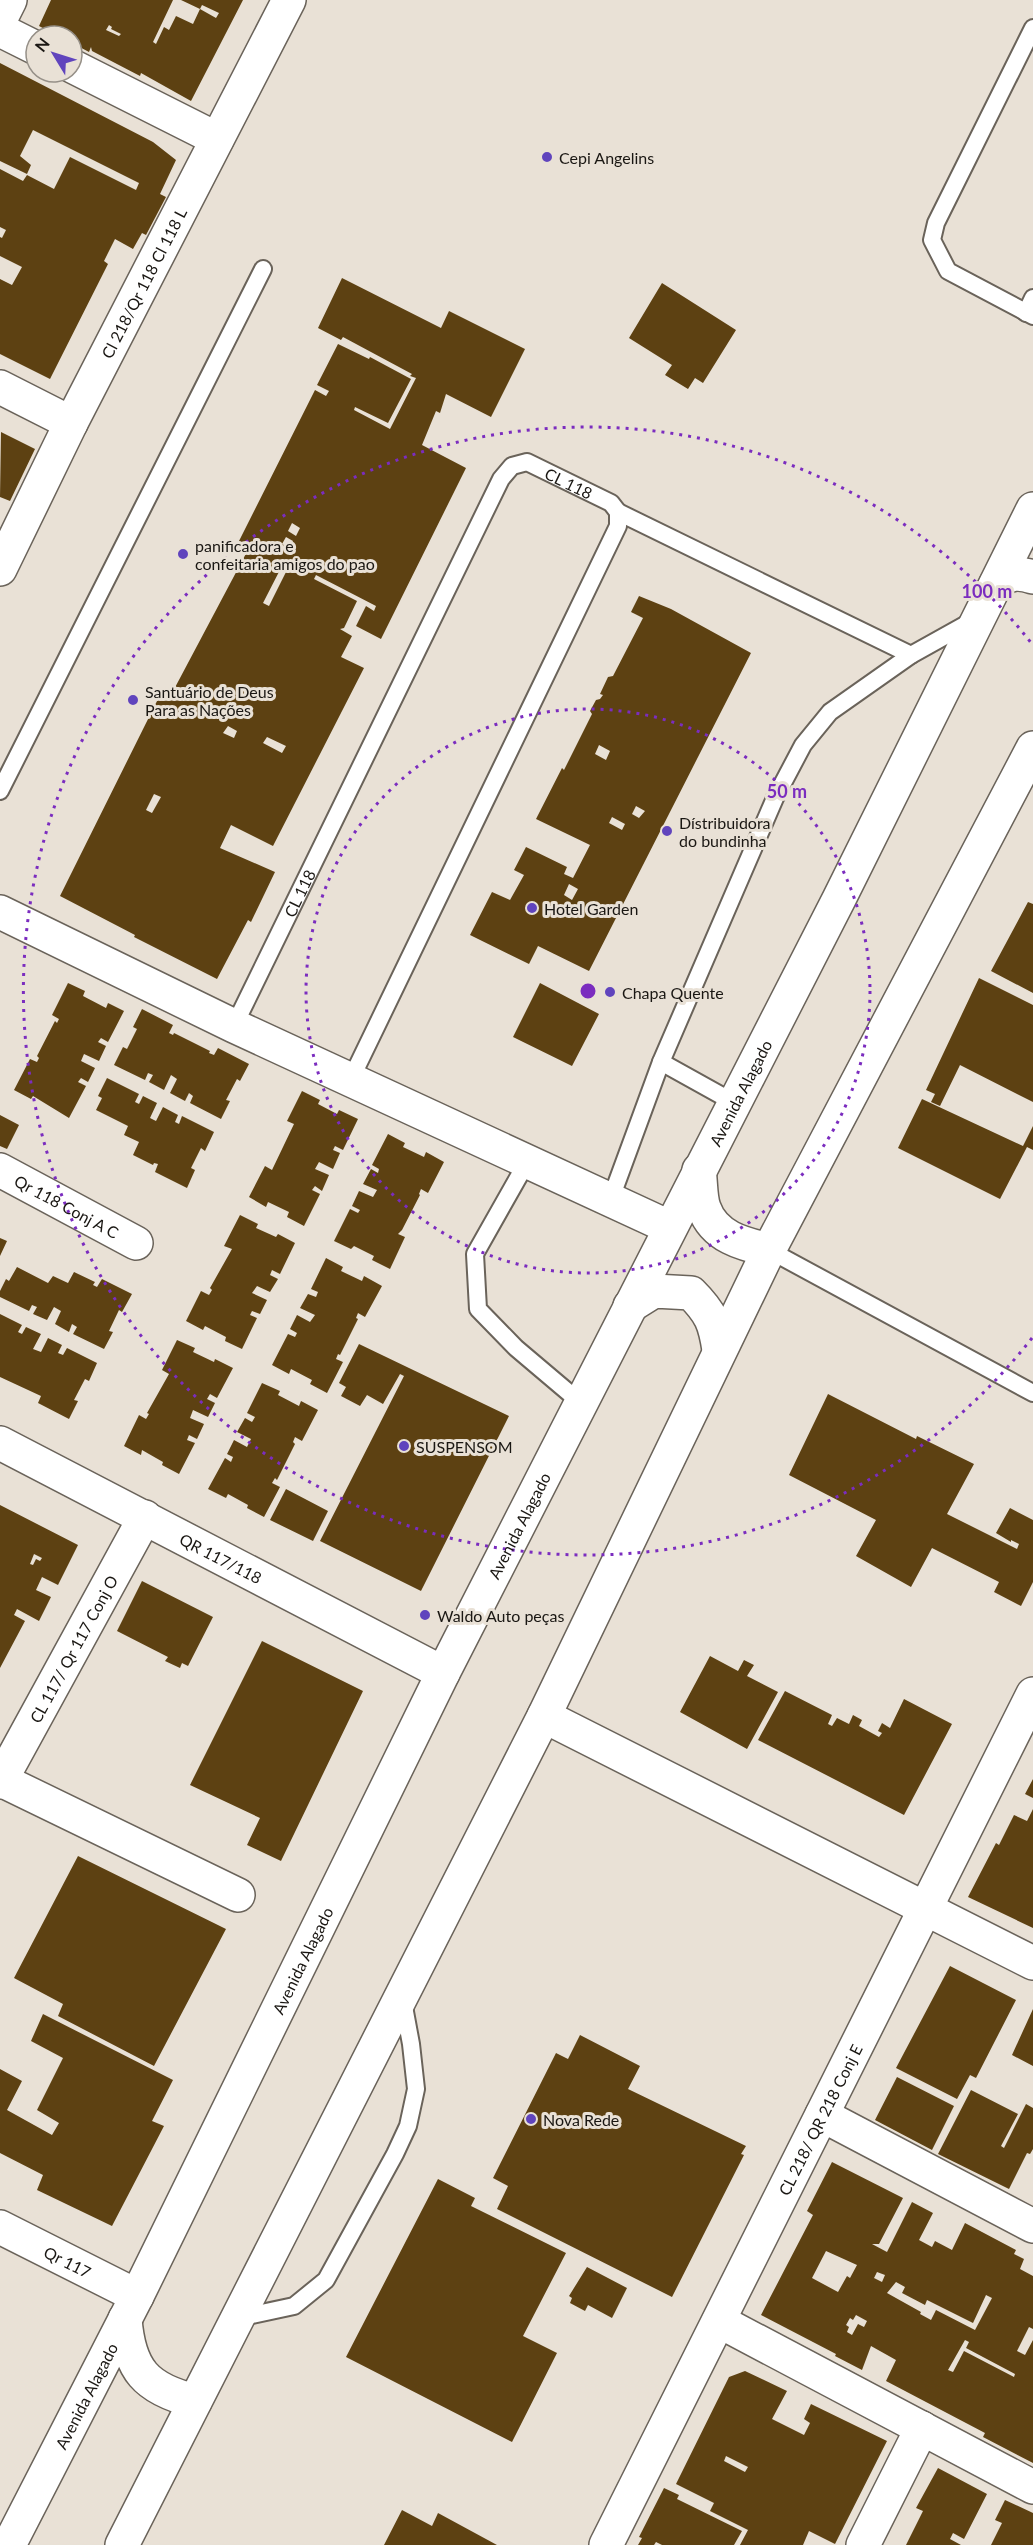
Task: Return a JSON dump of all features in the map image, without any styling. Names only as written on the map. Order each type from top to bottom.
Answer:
[{"type":"street","points":[[0,20],[10,0]]},
{"type":"street","name":"Cl 218/Qr 118 Cl 118 L","points":[[0,569],[70,423],[289,0]]},
{"type":"street","points":[[0,30],[24,42]]},
{"type":"street","points":[[84,72],[217,139]]},
{"type":"street","points":[[0,387],[70,423]]},
{"type":"street","name":"Avenida Alagado","points":[[9,2545],[131,2308],[443,1673],[669,1227],[839,899],[951,669],[1033,509]]},
{"type":"street","points":[[996,584],[1007,575],[1017,573],[1033,577]]},
{"type":"street","points":[[122,2545],[544,1716],[769,1250],[1033,748]]},
{"type":"street","points":[[0,912],[350,1081],[669,1227]]},
{"type":"street","name":"Qr 118 Conj A C","points":[[0,1170],[136,1243]]},
{"type":"street","points":[[699,1170],[704,1209],[715,1227],[734,1240],[769,1250]]},
{"type":"street","points":[[630,1306],[654,1292],[691,1293],[706,1308],[713,1322],[719,1350]]},
{"type":"street","name":"QR 117/118","points":[[0,1443],[443,1673]]},
{"type":"street","name":"CL 117/ Qr 117 Conj O","points":[[0,1781],[145,1517]]},
{"type":"street","name":"CL 218/ QR 218 Conj E","points":[[606,2545],[1033,1695]]},
{"type":"street","points":[[544,1716],[1033,1963]]},
{"type":"street","points":[[0,1781],[238,1895]]},
{"type":"street","points":[[822,2115],[1033,2226]]},
{"type":"street","name":"Qr 117","points":[[0,2227],[131,2308]]},
{"type":"street","points":[[131,2308],[127,2344],[131,2357],[140,2372],[153,2385],[173,2396],[195,2401]]},
{"type":"street","points":[[719,2321],[1033,2487]]},
{"type":"street","points":[[863,2545],[922,2428]]},
{"type":"lane","points":[[1031,309],[948,271],[932,240],[936,224],[1033,28]]},
{"type":"lane","points":[[0,791],[263,269]]},
{"type":"lane","name":"CL 118","points":[[234,1026],[501,478],[512,466],[527,462],[611,503],[618,512]]},
{"type":"lane","points":[[350,1081],[618,526],[618,512],[911,655]]},
{"type":"lane","points":[[610,1201],[661,1062],[775,798],[803,745],[830,712],[911,655],[980,616]]},
{"type":"lane","points":[[661,1062],[733,1102]]},
{"type":"lane","points":[[527,1162],[475,1254],[478,1309],[516,1348],[581,1403]]},
{"type":"lane","points":[[769,1250],[1033,1393]]},
{"type":"lane","points":[[237,2318],[294,2306],[326,2280],[395,2154],[408,2126],[416,2089],[411,2043],[402,1996]]},
{"type":"building","points":[[51,0],[173,0],[153,42],[156,44],[164,27],[169,30],[176,16],[193,24],[200,9],[181,0],[243,0],[191,101],[141,73],[140,76],[92,51],[91,47],[89,52],[84,49],[84,24],[40,24]],"holes":[[[202,5],[219,13],[216,18],[200,9]],[[109,25],[111,29],[121,34],[119,36],[106,30]]]},
{"type":"building","points":[[0,63],[24,75],[24,84],[41,84],[153,142],[176,160],[160,194],[166,197],[146,235],[142,233],[133,249],[115,239],[104,261],[108,264],[50,379],[0,354],[0,279],[12,285],[22,267],[0,256],[0,237],[2,238],[6,230],[0,227],[0,169],[23,181],[27,175],[54,189],[70,157],[136,190],[139,183],[33,130],[20,156],[31,165],[27,174],[0,161]]},
{"type":"building","points":[[342,278],[441,328],[449,311],[525,349],[491,417],[446,394],[440,413],[436,411],[422,445],[466,468],[381,639],[356,626],[366,606],[374,611],[376,606],[316,575],[314,579],[357,601],[344,628],[340,629],[352,636],[341,657],[364,668],[273,846],[231,825],[220,848],[275,872],[251,922],[248,920],[217,979],[60,896],[162,691],[171,695],[250,546],[239,541],[315,390],[326,396],[329,391],[317,385],[338,344],[369,359],[370,357],[411,379],[388,423],[355,407],[354,410],[390,429],[416,378],[343,337],[341,340],[318,328]],"holes":[[[292,523],[300,528],[296,536],[288,531]],[[286,537],[293,541],[290,548],[282,544]],[[283,564],[289,566],[269,606],[263,603]],[[228,726],[237,731],[234,738],[223,733]],[[267,737],[286,746],[282,753],[263,743]],[[154,794],[161,797],[152,813],[146,810]]]},
{"type":"building","points":[[662,283],[736,330],[703,383],[695,378],[688,389],[665,375],[672,365],[629,338]]},
{"type":"building","points":[[1,432],[35,449],[10,501],[0,497]]},
{"type":"building","points":[[639,596],[671,609],[751,653],[589,971],[538,946],[529,964],[470,935],[492,892],[510,900],[524,875],[514,870],[526,847],[567,867],[564,874],[573,878],[590,845],[536,819],[592,714],[590,711],[596,700],[603,695],[600,694],[608,677],[613,676],[643,618],[631,612]],"holes":[[[599,745],[610,751],[606,760],[595,754]],[[636,806],[645,811],[639,818],[632,814]],[[612,817],[625,824],[622,830],[609,823]],[[569,884],[578,889],[572,900],[564,895]]]},
{"type":"building","points":[[1028,902],[1033,904],[1033,993],[991,971]]},
{"type":"building","points":[[979,978],[1033,1005],[1033,1102],[960,1065],[940,1106],[931,1102],[935,1094],[926,1090]]},
{"type":"building","points":[[68,983],[85,991],[83,996],[106,1008],[108,1003],[124,1011],[108,1042],[101,1038],[98,1042],[106,1046],[99,1061],[84,1054],[81,1061],[95,1068],[88,1082],[81,1078],[78,1082],[86,1086],[69,1118],[33,1096],[31,1099],[14,1090],[30,1059],[37,1062],[39,1058],[37,1056],[55,1021],[57,1023],[59,1019],[52,1015]]},
{"type":"building","points":[[540,983],[599,1014],[572,1066],[513,1037]]},
{"type":"building","points":[[142,1009],[173,1025],[169,1033],[173,1035],[174,1033],[214,1055],[218,1048],[249,1064],[240,1081],[237,1079],[226,1100],[230,1101],[221,1119],[190,1103],[193,1096],[189,1093],[185,1101],[170,1093],[177,1079],[171,1075],[164,1090],[149,1082],[153,1075],[148,1073],[145,1080],[114,1065],[123,1047],[127,1049],[137,1029],[133,1027]]},
{"type":"building","points":[[107,1078],[139,1094],[135,1102],[139,1104],[143,1096],[157,1103],[150,1118],[156,1121],[163,1107],[178,1115],[175,1122],[179,1124],[182,1116],[214,1132],[205,1151],[201,1148],[191,1168],[195,1170],[187,1188],[155,1172],[158,1164],[153,1165],[133,1155],[139,1142],[124,1135],[128,1126],[96,1110],[102,1098],[98,1096]]},
{"type":"building","points":[[302,1091],[320,1100],[318,1104],[337,1114],[339,1110],[358,1119],[343,1150],[335,1146],[333,1150],[340,1153],[333,1169],[319,1162],[315,1169],[329,1175],[322,1191],[315,1186],[312,1190],[320,1194],[304,1226],[287,1217],[289,1212],[268,1202],[266,1207],[249,1197],[265,1166],[272,1170],[294,1124],[287,1121]]},
{"type":"building","points":[[922,1099],[1023,1146],[1033,1126],[1033,1150],[1027,1147],[1000,1199],[898,1148]]},
{"type":"building","points":[[0,1115],[19,1125],[7,1149],[0,1146]]},
{"type":"building","points":[[388,1134],[405,1143],[403,1147],[424,1157],[426,1152],[444,1162],[428,1193],[421,1189],[420,1195],[398,1234],[405,1237],[390,1269],[372,1260],[374,1256],[354,1246],[351,1249],[334,1241],[350,1209],[358,1213],[360,1210],[352,1206],[359,1191],[373,1197],[377,1190],[363,1184],[371,1169],[378,1173],[379,1169],[372,1165]]},
{"type":"building","points":[[240,1215],[258,1224],[256,1228],[276,1237],[278,1234],[295,1243],[280,1274],[272,1270],[270,1275],[278,1279],[270,1292],[257,1286],[252,1293],[267,1300],[260,1314],[252,1311],[250,1315],[257,1318],[242,1349],[225,1341],[226,1337],[205,1326],[203,1330],[186,1321],[201,1291],[209,1295],[212,1290],[210,1288],[232,1249],[224,1246]]},
{"type":"building","points":[[0,1238],[7,1241],[0,1256]]},
{"type":"building","points":[[326,1258],[343,1267],[341,1271],[362,1281],[364,1276],[382,1286],[365,1317],[358,1313],[356,1318],[358,1319],[336,1359],[343,1362],[327,1393],[310,1384],[312,1380],[291,1369],[289,1374],[272,1365],[288,1334],[295,1337],[297,1333],[290,1329],[297,1315],[310,1322],[315,1315],[300,1308],[308,1294],[316,1297],[318,1292],[311,1289]]},
{"type":"building","points":[[17,1267],[48,1283],[53,1276],[68,1283],[74,1272],[95,1282],[93,1285],[97,1287],[102,1279],[132,1294],[122,1312],[119,1310],[109,1331],[113,1332],[104,1349],[73,1334],[77,1327],[72,1324],[69,1332],[55,1324],[61,1311],[54,1307],[47,1320],[33,1314],[37,1307],[32,1305],[29,1311],[0,1297],[0,1291],[6,1279],[9,1281]]},
{"type":"building","points":[[0,1314],[22,1325],[18,1332],[22,1334],[26,1327],[41,1334],[33,1349],[41,1352],[48,1338],[62,1345],[58,1353],[63,1355],[67,1348],[97,1363],[89,1381],[85,1379],[74,1400],[78,1401],[69,1419],[38,1403],[41,1396],[0,1377]]},
{"type":"building","points":[[177,1340],[195,1348],[193,1352],[233,1368],[217,1398],[210,1394],[207,1399],[215,1403],[208,1417],[193,1410],[190,1418],[204,1424],[197,1439],[189,1435],[187,1440],[195,1443],[179,1474],[142,1450],[141,1455],[124,1446],[139,1415],[146,1419],[149,1414],[147,1413],[169,1374],[162,1370]]},
{"type":"building","points":[[359,1344],[509,1416],[421,1591],[320,1541],[404,1376],[400,1374],[383,1404],[367,1395],[360,1406],[341,1396],[346,1387],[339,1383]]},
{"type":"building","points":[[262,1383],[280,1391],[278,1395],[299,1406],[301,1401],[318,1410],[302,1441],[295,1437],[293,1442],[295,1444],[277,1480],[275,1478],[272,1483],[280,1487],[264,1517],[228,1494],[226,1498],[208,1489],[225,1458],[231,1462],[233,1457],[227,1454],[234,1440],[247,1447],[251,1439],[237,1432],[245,1418],[252,1422],[255,1417],[247,1413]]},
{"type":"building","points":[[828,1394],[916,1439],[917,1436],[974,1464],[947,1514],[1017,1549],[1019,1544],[996,1533],[1010,1508],[1033,1520],[1033,1582],[1021,1606],[994,1592],[999,1582],[932,1548],[911,1587],[856,1556],[876,1520],[789,1475]]},
{"type":"building","points":[[286,1489],[328,1511],[313,1541],[270,1520]]},
{"type":"building","points":[[0,1505],[78,1545],[58,1585],[42,1577],[36,1590],[51,1597],[39,1621],[17,1609],[14,1615],[25,1621],[0,1668]],"holes":[[[34,1554],[42,1558],[40,1561],[36,1559],[33,1565],[30,1564]]]},
{"type":"building","points":[[142,1581],[213,1617],[188,1666],[182,1663],[180,1668],[165,1661],[168,1657],[117,1631]]},
{"type":"building","points":[[262,1641],[363,1691],[281,1861],[247,1845],[260,1818],[190,1785]]},
{"type":"building","points":[[710,1656],[738,1671],[744,1660],[754,1665],[747,1676],[778,1692],[747,1749],[680,1712]]},
{"type":"building","points":[[785,1691],[832,1715],[828,1724],[832,1726],[837,1718],[849,1724],[853,1715],[862,1720],[859,1726],[879,1737],[882,1733],[878,1731],[882,1723],[890,1728],[904,1699],[952,1724],[904,1815],[758,1740]]},
{"type":"building","points":[[1033,1779],[1033,1798],[1025,1794]]},
{"type":"building","points":[[1033,1809],[1033,1928],[968,1897],[996,1843],[999,1845],[1014,1815],[1027,1821]]},
{"type":"building","points":[[78,1856],[226,1929],[154,2066],[58,2016],[63,2004],[14,1978]]},
{"type":"building","points":[[950,1966],[1016,2000],[976,2078],[970,2075],[957,2099],[896,2068]]},
{"type":"building","points":[[1033,2009],[1033,2066],[1012,2055]]},
{"type":"building","points":[[43,2014],[173,2080],[152,2121],[164,2126],[112,2226],[37,2190],[43,2175],[0,2153],[0,2069],[22,2081],[7,2110],[52,2135],[59,2123],[37,2110],[63,2058],[31,2041]]},
{"type":"building","points":[[580,2035],[640,2066],[628,2089],[746,2146],[741,2154],[744,2155],[672,2297],[497,2209],[508,2186],[493,2178],[556,2053],[568,2059]]},
{"type":"building","points":[[897,2077],[954,2106],[932,2150],[875,2120]]},
{"type":"building","points":[[971,2090],[1018,2114],[1001,2146],[1004,2148],[1026,2104],[1033,2108],[1033,2149],[1030,2154],[1027,2153],[1009,2189],[938,2154]]},
{"type":"building","points":[[832,2162],[903,2198],[879,2244],[872,2244],[887,2252],[912,2202],[933,2213],[919,2240],[932,2247],[935,2241],[952,2250],[965,2223],[1016,2250],[1014,2254],[1024,2259],[1020,2269],[1033,2276],[1033,2329],[1029,2327],[1017,2351],[1025,2355],[1033,2340],[1033,2463],[983,2437],[985,2433],[886,2381],[896,2360],[871,2346],[862,2370],[761,2315],[813,2215],[807,2211]],"holes":[[[826,2251],[857,2265],[850,2278],[847,2276],[838,2292],[812,2278]],[[877,2272],[885,2275],[882,2282],[874,2278]],[[896,2282],[905,2287],[902,2293],[925,2305],[927,2300],[973,2323],[986,2295],[992,2298],[975,2330],[936,2310],[931,2320],[887,2293]],[[856,2315],[867,2321],[864,2327],[858,2324],[852,2335],[847,2332],[849,2327],[846,2325],[850,2318],[853,2320]],[[965,2340],[969,2342],[966,2348],[1015,2374],[1014,2377],[964,2351],[953,2372],[948,2370]]]},
{"type":"building","points":[[438,2179],[475,2198],[471,2206],[566,2253],[523,2336],[557,2353],[512,2442],[346,2357]]},
{"type":"building","points":[[587,2267],[627,2288],[612,2318],[588,2305],[585,2311],[570,2303],[572,2298],[569,2296]]},
{"type":"building","points":[[745,2371],[787,2391],[772,2419],[804,2435],[810,2423],[804,2419],[811,2404],[887,2441],[835,2544],[809,2531],[803,2545],[740,2545],[748,2530],[710,2511],[714,2503],[676,2484],[729,2377]],"holes":[[[726,2456],[748,2467],[745,2472],[724,2461]]]},
{"type":"building","points":[[938,2468],[987,2494],[964,2539],[953,2533],[950,2539],[961,2545],[906,2545],[923,2511],[916,2508]]},
{"type":"building","points":[[664,2488],[679,2495],[677,2499],[742,2531],[734,2545],[662,2545],[656,2542],[654,2545],[638,2545],[642,2538],[639,2537]]},
{"type":"building","points":[[1005,2500],[1033,2513],[1033,2545],[991,2545],[1002,2523],[995,2520]]},
{"type":"building","points":[[402,2510],[432,2526],[438,2513],[497,2545],[384,2545]]},
{"type":"place","name":"Cepi Angelins","points":[[547,157]]},
{"type":"place","name":"panificadora e confeitaria amigos do pao","points":[[183,554]]},
{"type":"place","name":"Santuário de Deus Para as Nações","points":[[133,700]]},
{"type":"place","name":"Dístribuidora do bundinha","points":[[667,831]]},
{"type":"place","name":"Hotel Garden","points":[[532,908]]},
{"type":"place","name":"Chapa Quente","points":[[610,992]]},
{"type":"place","name":"SUSPENSOM","points":[[404,1446]]},
{"type":"place","name":"Waldo Auto peças","points":[[425,1615]]},
{"type":"place","name":"Nova Rede","points":[[531,2119]]}]
